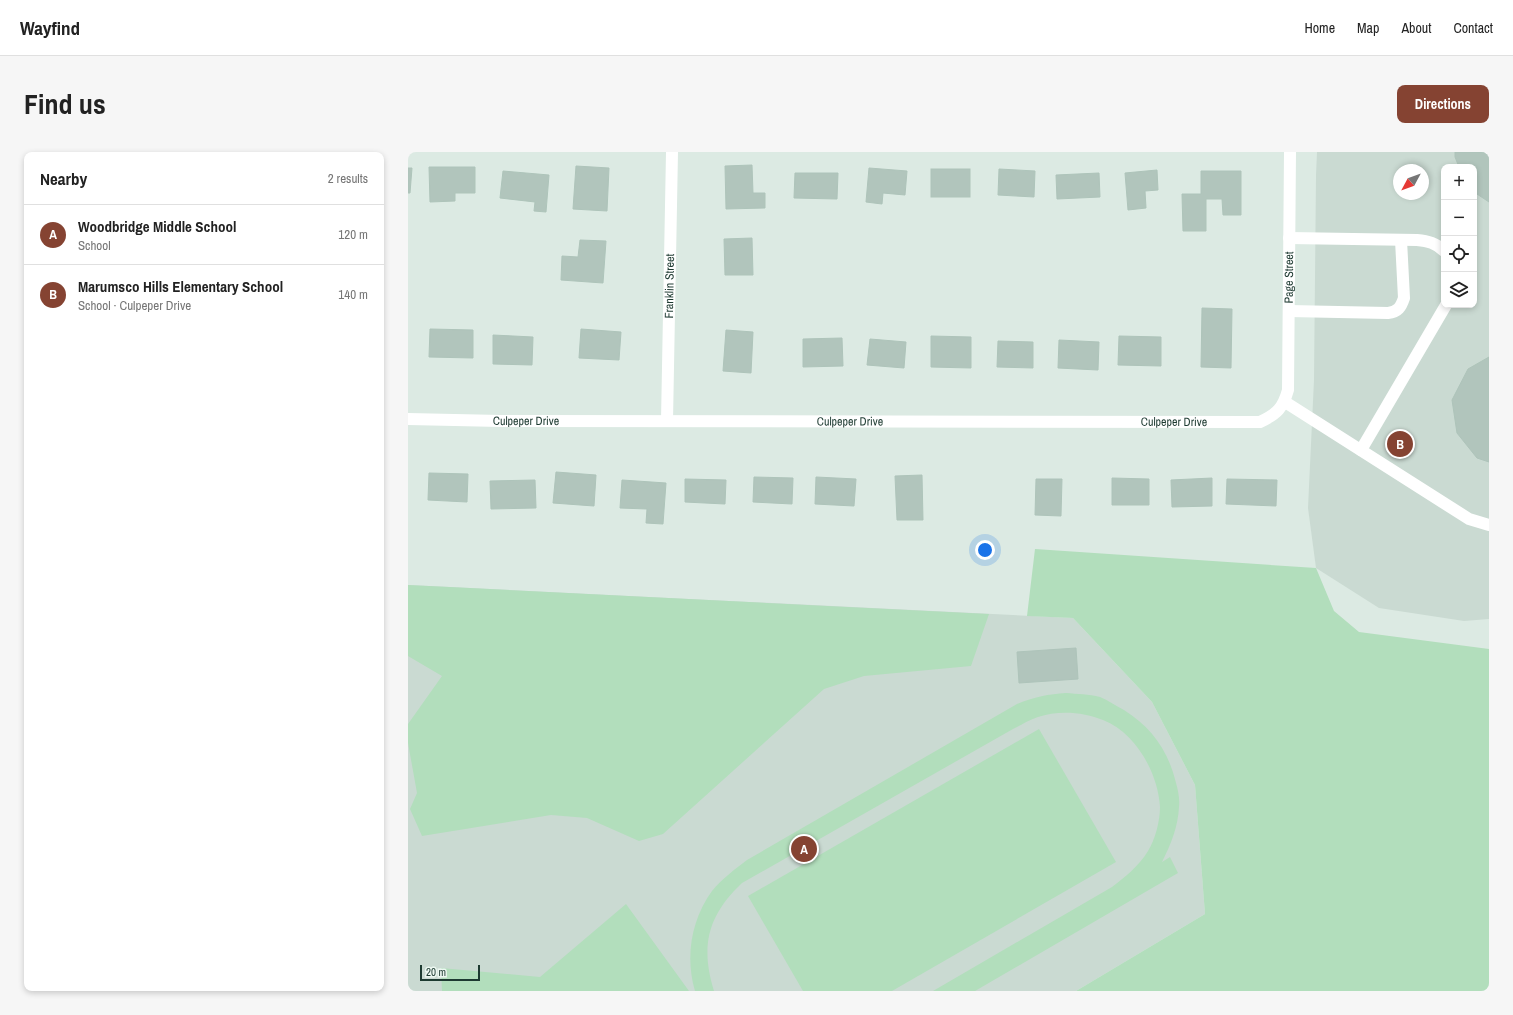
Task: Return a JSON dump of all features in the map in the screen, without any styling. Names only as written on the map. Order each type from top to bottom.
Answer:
[{"type":"street","name":"Franklin Street","points":[[667,421],[672,152]]},
{"type":"street","name":"Page Street","points":[[1285,402],[1288,390],[1290,152]]},
{"type":"street","points":[[1289,238],[1401,240],[1430,242],[1441,248]]},
{"type":"street","points":[[1289,310],[1388,314],[1394,312],[1402,305],[1404,298],[1401,240]]},
{"type":"street","points":[[1361,450],[1444,308]]},
{"type":"street","name":"Culpeper Drive","points":[[408,419],[501,421],[1260,422],[1272,416],[1282,407],[1285,402]]},
{"type":"street","points":[[1285,402],[1468,519],[1489,525]]},
{"type":"shaded area","points":[[1317,152],[1489,152],[1489,619],[1464,621],[1379,608],[1316,568],[1308,508],[1314,380]]},
{"type":"shaded area","points":[[408,585],[1073,618],[1152,702],[1195,785],[1205,914],[1076,991],[408,991]]},
{"type":"green space","points":[[1035,549],[1316,568],[1334,611],[1359,632],[1489,649],[1489,991],[1076,991],[1205,914],[1195,785],[1152,702],[1073,618],[1027,616]]},
{"type":"green space","points":[[408,585],[989,614],[971,666],[864,676],[824,689],[663,834],[639,841],[587,818],[551,815],[422,836],[410,809],[417,793],[408,743],[408,724],[442,676],[408,656]]},
{"type":"green space","points":[[1066,693],[1100,697],[1106,700],[1124,710],[1143,724],[1158,741],[1173,771],[1179,798],[1176,828],[1162,862],[1170,857],[1178,873],[975,991],[933,991],[1112,887],[1140,862],[1153,841],[1159,818],[1160,807],[1158,794],[1150,768],[1135,744],[1126,734],[1115,726],[1096,717],[1071,713],[1054,713],[1038,717],[1013,729],[742,883],[721,907],[710,932],[708,960],[714,991],[695,991],[690,965],[690,952],[695,926],[699,914],[712,891],[733,871],[747,860],[1017,704],[1042,696]]},
{"type":"green space","points":[[1039,729],[1116,862],[892,991],[803,991],[748,896]]},
{"type":"green space","points":[[626,904],[689,991],[442,991],[441,968],[540,977]]},
{"type":"building","points":[[1455,152],[1489,152],[1489,202],[1477,194],[1477,164],[1458,164]]},
{"type":"building","points":[[752,165],[753,193],[765,193],[765,208],[726,209],[725,166]]},
{"type":"building","points":[[576,166],[609,168],[607,211],[573,209]]},
{"type":"building","points":[[429,167],[475,167],[475,193],[455,193],[455,201],[430,202]]},
{"type":"building","points":[[408,168],[412,168],[410,193],[408,193]]},
{"type":"building","points":[[869,168],[907,171],[905,195],[883,193],[882,204],[866,202]]},
{"type":"building","points":[[931,169],[970,169],[970,197],[931,197]]},
{"type":"building","points":[[999,169],[1035,171],[1034,197],[998,195]]},
{"type":"building","points":[[1157,170],[1158,190],[1145,191],[1146,208],[1128,210],[1125,173]]},
{"type":"building","points":[[503,171],[549,175],[546,212],[534,211],[535,202],[500,198]]},
{"type":"building","points":[[1201,171],[1241,171],[1241,215],[1223,215],[1222,199],[1206,199],[1206,231],[1183,231],[1182,194],[1201,194]]},
{"type":"building","points":[[795,173],[838,173],[837,199],[794,198]]},
{"type":"building","points":[[1099,173],[1100,197],[1057,199],[1056,175]]},
{"type":"building","points":[[752,238],[753,275],[725,275],[724,239]]},
{"type":"building","points":[[580,240],[606,241],[603,283],[561,280],[562,256],[578,257]]},
{"type":"building","points":[[1202,308],[1232,309],[1231,368],[1201,367]]},
{"type":"building","points":[[430,329],[473,330],[473,358],[429,357]]},
{"type":"building","points":[[581,329],[621,332],[619,360],[579,358]]},
{"type":"building","points":[[726,330],[753,332],[751,373],[723,371]]},
{"type":"building","points":[[493,335],[533,337],[532,365],[493,364]]},
{"type":"building","points":[[931,336],[971,337],[971,368],[931,367]]},
{"type":"building","points":[[1119,336],[1161,337],[1161,366],[1118,365]]},
{"type":"building","points":[[842,338],[843,366],[803,367],[803,339]]},
{"type":"building","points":[[870,339],[906,342],[904,368],[867,365]]},
{"type":"building","points":[[1059,340],[1099,342],[1098,370],[1058,368]]},
{"type":"building","points":[[998,341],[1033,342],[1033,368],[997,367]]},
{"type":"building","points":[[1489,357],[1489,462],[1477,458],[1457,433],[1452,400],[1468,369]]},
{"type":"building","points":[[556,472],[596,475],[594,506],[553,503]]},
{"type":"building","points":[[429,473],[468,474],[467,502],[428,500]]},
{"type":"building","points":[[922,475],[923,520],[897,520],[895,476]]},
{"type":"building","points":[[754,477],[793,478],[792,504],[753,502]]},
{"type":"building","points":[[816,477],[856,479],[854,506],[815,504]]},
{"type":"building","points":[[1112,478],[1149,479],[1149,505],[1112,505]]},
{"type":"building","points":[[1212,478],[1212,506],[1172,507],[1171,480]]},
{"type":"building","points":[[685,479],[726,480],[725,504],[685,502]]},
{"type":"building","points":[[1036,479],[1062,479],[1061,516],[1035,515]]},
{"type":"building","points":[[1227,479],[1277,480],[1276,506],[1226,504]]},
{"type":"building","points":[[535,480],[536,508],[491,509],[490,481]]},
{"type":"building","points":[[622,480],[666,483],[663,524],[646,523],[647,509],[620,508]]},
{"type":"building","points":[[1076,648],[1078,679],[1019,683],[1017,652]]},
{"type":"place","name":"Marumsco Hills Elementary School","points":[[1400,444]]},
{"type":"place","name":"Woodbridge Middle School","points":[[804,849]]}]
